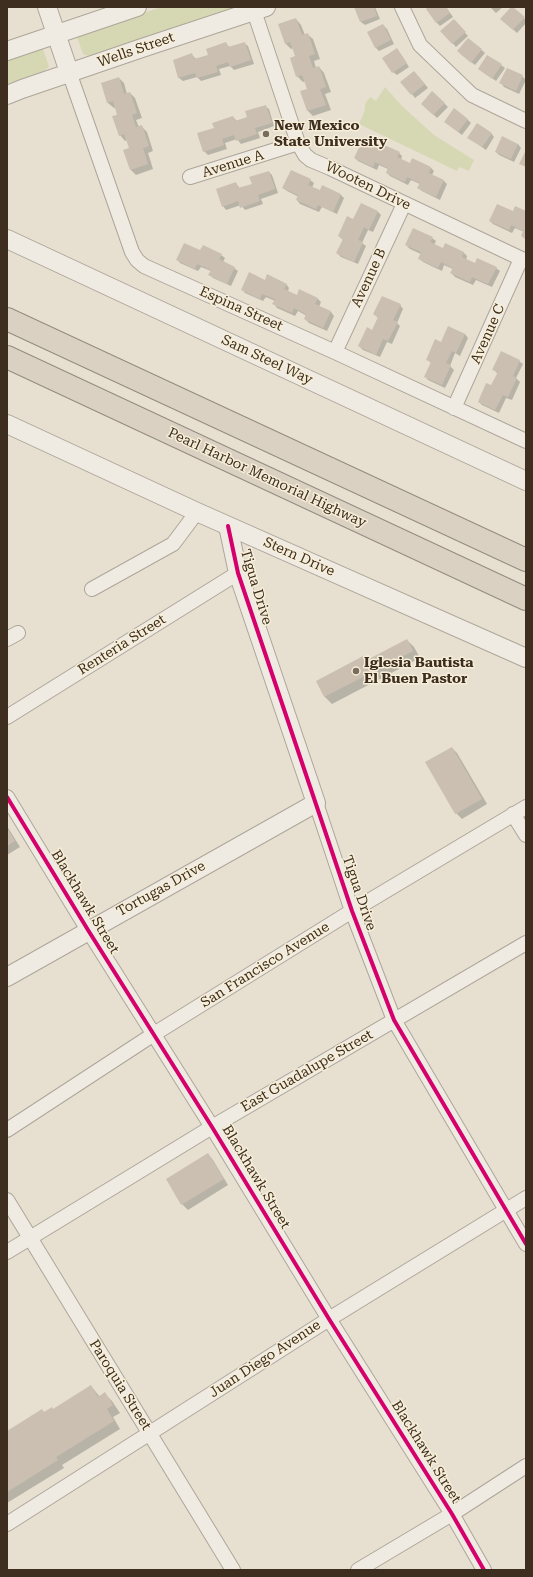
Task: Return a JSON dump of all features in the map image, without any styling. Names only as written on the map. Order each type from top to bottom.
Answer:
[{"type":"highway","points":[[7,319],[526,560]]},
{"type":"highway","name":"Pearl Harbor Memorial Highway","points":[[7,357],[526,599]]},
{"type":"street","points":[[47,7],[70,72]]},
{"type":"street","points":[[7,51],[137,7]]},
{"type":"street","points":[[402,7],[420,46],[472,95],[526,121]]},
{"type":"street","name":"Wells Street","points":[[7,95],[70,72],[260,9]]},
{"type":"street","name":"Wooten Drive","points":[[260,9],[298,143],[305,155],[311,160],[524,260]]},
{"type":"street","name":"Espina Street","points":[[70,72],[132,252],[137,260],[144,266],[526,441]]},
{"type":"street","name":"Avenue A","points":[[190,177],[298,143]]},
{"type":"street","name":"Avenue B","points":[[334,352],[404,204]]},
{"type":"street","name":"Sam Steel Way","points":[[7,239],[526,481]]},
{"type":"street","name":"Avenue C","points":[[454,408],[524,260]]},
{"type":"street","name":"Stern Drive","points":[[7,424],[228,526],[526,658]]},
{"type":"street","points":[[92,589],[173,544],[197,512]]},
{"type":"street","name":"Tigua Drive","points":[[228,526],[238,573],[352,911],[394,1020],[505,1211],[526,1244]]},
{"type":"street","name":"Renteria Street","points":[[7,717],[238,573]]},
{"type":"street","name":"Blackhawk Street","points":[[7,797],[88,930],[212,1127],[329,1319],[452,1514],[484,1570]]},
{"type":"street","name":"Tortugas Drive","points":[[7,977],[88,930],[316,803]]},
{"type":"street","name":"San Francisco Avenue","points":[[7,1130],[154,1034],[352,911],[526,807]]},
{"type":"street","points":[[513,814],[526,835]]},
{"type":"street","name":"East Guadalupe Street","points":[[7,1252],[212,1127],[526,943]]},
{"type":"street","name":"Juan Diego Avenue","points":[[7,1524],[329,1319],[526,1198]]},
{"type":"street","name":"Paroquia Street","points":[[7,1200],[233,1570]]},
{"type":"street","points":[[358,1570],[452,1514],[526,1466]]},
{"type":"green space","points":[[162,7],[237,7],[89,56],[83,54],[77,37],[80,34]]},
{"type":"green space","points":[[43,49],[49,67],[43,72],[7,84],[7,59]]},
{"type":"green space","points":[[385,87],[402,106],[434,135],[474,160],[469,171],[459,167],[457,171],[359,124],[365,110],[365,104],[370,97],[376,101]]},
{"type":"building","points":[[354,7],[374,7],[377,16],[360,22]]},
{"type":"building","points":[[428,7],[446,7],[450,13],[436,23],[426,9]]},
{"type":"building","points":[[511,7],[525,17],[513,30],[500,19]]},
{"type":"building","points":[[296,18],[302,35],[308,33],[315,54],[309,56],[313,68],[319,66],[326,87],[320,89],[326,105],[307,111],[300,91],[307,89],[302,75],[296,77],[290,58],[295,56],[290,42],[285,44],[278,24]]},
{"type":"building","points":[[454,19],[466,32],[452,44],[440,31]]},
{"type":"building","points":[[383,24],[391,40],[375,48],[367,32]]},
{"type":"building","points":[[468,38],[482,49],[471,63],[457,51]]},
{"type":"building","points":[[226,42],[228,47],[245,42],[251,60],[230,67],[228,62],[216,66],[218,72],[197,78],[195,73],[178,78],[173,60],[192,53],[194,59],[208,55],[206,49]]},
{"type":"building","points":[[397,48],[407,63],[392,73],[382,58]]},
{"type":"building","points":[[487,55],[502,64],[492,79],[478,69]]},
{"type":"building","points":[[507,68],[523,75],[516,91],[499,83]]},
{"type":"building","points":[[414,71],[425,84],[411,95],[400,82]]},
{"type":"building","points":[[119,77],[124,94],[130,92],[137,113],[132,115],[136,127],[142,125],[149,146],[143,148],[148,164],[130,170],[123,150],[129,148],[124,134],[119,136],[112,116],[117,115],[113,101],[107,103],[101,83]]},
{"type":"building","points":[[432,91],[445,103],[433,115],[421,104]]},
{"type":"building","points":[[266,105],[272,123],[255,128],[257,134],[236,141],[234,135],[222,139],[224,145],[203,152],[197,133],[214,128],[212,123],[233,116],[235,121],[247,117],[245,111]]},
{"type":"building","points":[[454,108],[468,119],[458,132],[444,122]]},
{"type":"building","points":[[477,123],[492,133],[482,147],[467,138]]},
{"type":"building","points":[[502,136],[518,144],[511,159],[495,152]]},
{"type":"building","points":[[362,141],[378,148],[380,143],[400,152],[397,157],[410,163],[412,158],[431,167],[429,173],[444,180],[436,197],[417,188],[420,183],[407,177],[405,182],[386,173],[388,168],[375,162],[373,167],[354,158]]},
{"type":"building","points":[[526,150],[526,167],[519,164]]},
{"type":"building","points":[[291,170],[311,179],[308,185],[320,190],[322,185],[341,194],[333,212],[318,205],[316,209],[296,200],[298,195],[282,188]]},
{"type":"building","points":[[269,171],[275,189],[258,195],[260,201],[240,208],[238,201],[222,207],[216,189],[236,182],[238,188],[252,184],[249,177]]},
{"type":"building","points":[[361,203],[378,211],[369,230],[364,227],[358,240],[363,242],[354,262],[336,253],[343,239],[338,236],[347,216],[353,219]]},
{"type":"building","points":[[497,204],[513,211],[515,206],[526,211],[526,239],[521,236],[523,231],[511,225],[509,230],[489,221]]},
{"type":"building","points":[[413,228],[433,237],[430,242],[443,248],[445,243],[464,252],[462,257],[475,263],[477,258],[497,267],[488,284],[472,277],[470,282],[450,273],[453,268],[441,262],[438,268],[418,259],[421,252],[405,245]]},
{"type":"building","points":[[184,243],[200,250],[203,245],[222,254],[219,259],[235,267],[227,284],[208,275],[211,270],[197,264],[195,269],[176,260]]},
{"type":"building","points":[[249,272],[265,280],[267,274],[287,284],[284,289],[297,295],[299,289],[318,298],[315,304],[331,311],[323,328],[304,319],[306,314],[294,308],[292,313],[272,304],[275,299],[262,294],[260,299],[241,290]]},
{"type":"building","points":[[382,296],[401,304],[393,320],[398,322],[388,341],[383,339],[376,355],[358,346],[367,327],[372,330],[378,317],[373,314]]},
{"type":"building","points":[[448,326],[465,334],[456,353],[452,351],[446,363],[451,365],[442,385],[424,377],[431,362],[426,360],[435,339],[441,342]]},
{"type":"building","points":[[501,351],[520,360],[513,376],[517,378],[508,397],[503,395],[495,410],[478,402],[486,383],[491,385],[498,372],[492,370]]},
{"type":"building","name":"Iglesia Bautista El Buen Pastor","points":[[407,639],[413,651],[324,697],[316,681],[365,655],[367,660]]},
{"type":"building","points":[[452,747],[482,799],[455,814],[425,762]]},
{"type":"building","points":[[7,828],[15,841],[7,846]]},
{"type":"building","points":[[208,1153],[224,1179],[181,1205],[166,1179]]},
{"type":"building","points":[[91,1385],[98,1397],[105,1392],[113,1405],[107,1409],[114,1421],[56,1457],[58,1460],[7,1492],[7,1431],[42,1409],[44,1412],[52,1407],[53,1409]]},
{"type":"cycle path","points":[[228,526],[238,573],[352,911],[394,1020],[526,1244]]},
{"type":"cycle path","points":[[7,797],[88,930],[212,1127],[329,1319],[452,1514],[484,1570]]},
{"type":"place","name":"New Mexico State University","points":[[266,134]]},
{"type":"place","name":"Iglesia Bautista El Buen Pastor","points":[[356,671]]}]
